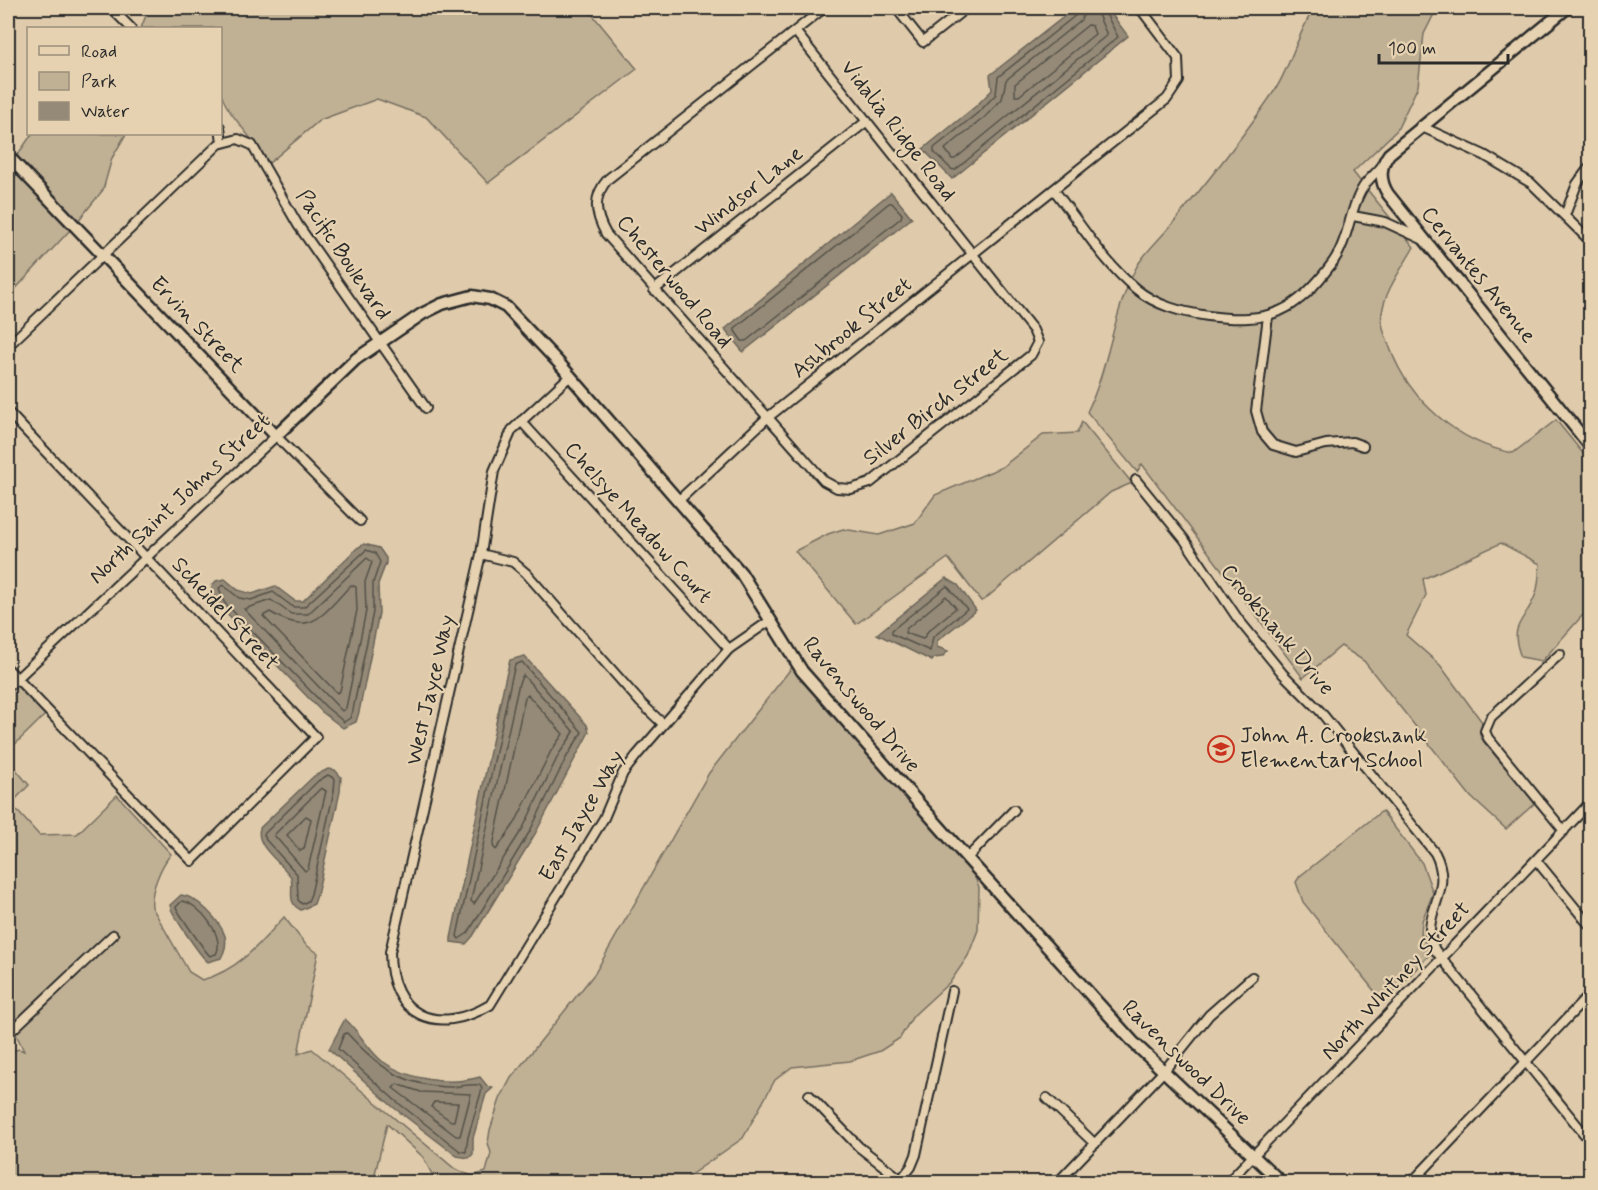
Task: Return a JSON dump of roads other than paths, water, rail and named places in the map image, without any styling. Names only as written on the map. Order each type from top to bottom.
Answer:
[{"type":"street","points":[[111,8],[130,27]]},
{"type":"street","name":"Chesterwood Road","points":[[768,418],[606,234],[598,220],[595,204],[600,188],[824,8]]},
{"type":"street","points":[[896,8],[923,42],[966,8]]},
{"type":"street","name":"Ashbrook Street","points":[[678,501],[768,418],[1167,99],[1179,81],[1178,58],[1140,8]]},
{"type":"street","points":[[1054,190],[1127,281],[1158,303],[1181,313],[1239,320],[1268,316],[1299,301],[1316,284],[1342,248],[1365,184],[1382,166],[1389,154],[1420,126],[1568,8]]},
{"type":"street","name":"Vidalia Ridge Road","points":[[795,31],[973,254]]},
{"type":"street","name":"Windsor Lane","points":[[654,290],[867,121]]},
{"type":"street","points":[[1420,126],[1510,169],[1531,183],[1580,228],[1590,241]]},
{"type":"street","points":[[8,346],[222,142],[221,135]]},
{"type":"street","name":"Pacific Boulevard","points":[[222,142],[238,139],[252,145],[298,225],[426,408]]},
{"type":"street","name":"Ervin Street","points":[[8,156],[360,521]]},
{"type":"street","name":"Cervantes Avenue","points":[[1382,166],[1382,181],[1385,190],[1590,446]]},
{"type":"street","points":[[1565,215],[1577,184],[1590,166]]},
{"type":"street","points":[[1353,216],[1385,222],[1426,241]]},
{"type":"street","points":[[1580,228],[1590,227]]},
{"type":"street","name":"Silver Birch Street","points":[[768,418],[824,481],[837,488],[851,489],[870,483],[1022,362],[1036,349],[1038,342],[1033,330],[973,254]]},
{"type":"street","name":"Ravenswood Drive","points":[[379,341],[442,304],[463,297],[481,297],[506,307],[570,376],[741,573],[802,671],[967,858],[1134,1043],[1281,1182]]},
{"type":"street","points":[[1268,316],[1256,411],[1262,432],[1273,445],[1296,452],[1326,444],[1352,442],[1363,446]]},
{"type":"street","name":"North Saint Johns Street","points":[[8,687],[356,359],[379,341]]},
{"type":"street","name":"West Jayce Way","points":[[433,1019],[408,1006],[396,993],[390,973],[390,952],[481,554],[494,471],[506,441],[521,421],[570,376]]},
{"type":"street","name":"Scheidel Street","points":[[8,412],[316,737],[192,861],[17,678]]},
{"type":"street","name":"Chelsye Meadow Court","points":[[521,421],[729,649]]},
{"type":"street","name":"Crookshank Drive","points":[[1137,480],[1184,539],[1238,619],[1283,674],[1320,711],[1435,853],[1442,873],[1443,888],[1431,918],[1430,934],[1435,950],[1590,1141]]},
{"type":"street","points":[[481,554],[513,562],[526,573],[641,703],[663,724]]},
{"type":"street","name":"East Jayce Way","points":[[433,1019],[440,1022],[459,1019],[490,1005],[604,818],[623,773],[729,649],[771,620]]},
{"type":"street","points":[[1560,654],[1491,717],[1485,731],[1488,738],[1564,831]]},
{"type":"street","points":[[8,669],[17,678]]},
{"type":"street","name":"North Whitney Street","points":[[1228,1182],[1590,803]]},
{"type":"street","points":[[967,858],[1014,810]]},
{"type":"street","points":[[1536,860],[1590,926]]},
{"type":"street","points":[[8,1034],[112,935]]},
{"type":"street","points":[[1058,1182],[1164,1071],[1209,1015],[1252,977]]},
{"type":"street","points":[[810,1095],[859,1147],[902,1181],[916,1155],[952,991]]},
{"type":"street","points":[[1412,1182],[1590,994]]},
{"type":"street","points":[[1047,1098],[1095,1144]]},
{"type":"water","points":[[1075,8],[1107,8],[1128,36],[952,179],[923,149],[992,90],[990,75]]},
{"type":"water","points":[[891,192],[912,218],[743,352],[725,329]]},
{"type":"water","points":[[364,544],[379,548],[386,558],[386,563],[378,584],[379,613],[359,712],[356,722],[343,728],[322,712],[219,605],[213,594],[212,586],[216,581],[225,579],[238,590],[252,594],[275,586],[295,601],[303,601],[357,548]]},
{"type":"water","points":[[946,578],[958,585],[976,610],[937,641],[937,647],[948,651],[942,657],[934,658],[932,661],[877,634]]},
{"type":"water","points":[[524,656],[587,725],[589,732],[535,834],[473,936],[466,944],[451,942],[510,660]]},
{"type":"water","points":[[328,769],[335,770],[341,777],[340,792],[317,895],[314,904],[301,910],[292,900],[291,877],[265,848],[259,835],[260,828],[314,776]]},
{"type":"water","points":[[181,895],[201,904],[218,923],[226,939],[221,958],[208,962],[180,925],[170,905]]},
{"type":"water","points":[[345,1019],[367,1046],[392,1068],[429,1080],[455,1081],[480,1077],[488,1087],[493,1088],[486,1094],[473,1138],[473,1154],[469,1158],[457,1156],[393,1107],[329,1049]]},
{"type":"place","name":"John A. Crookshank Elementary School","points":[[1221,749]]}]
